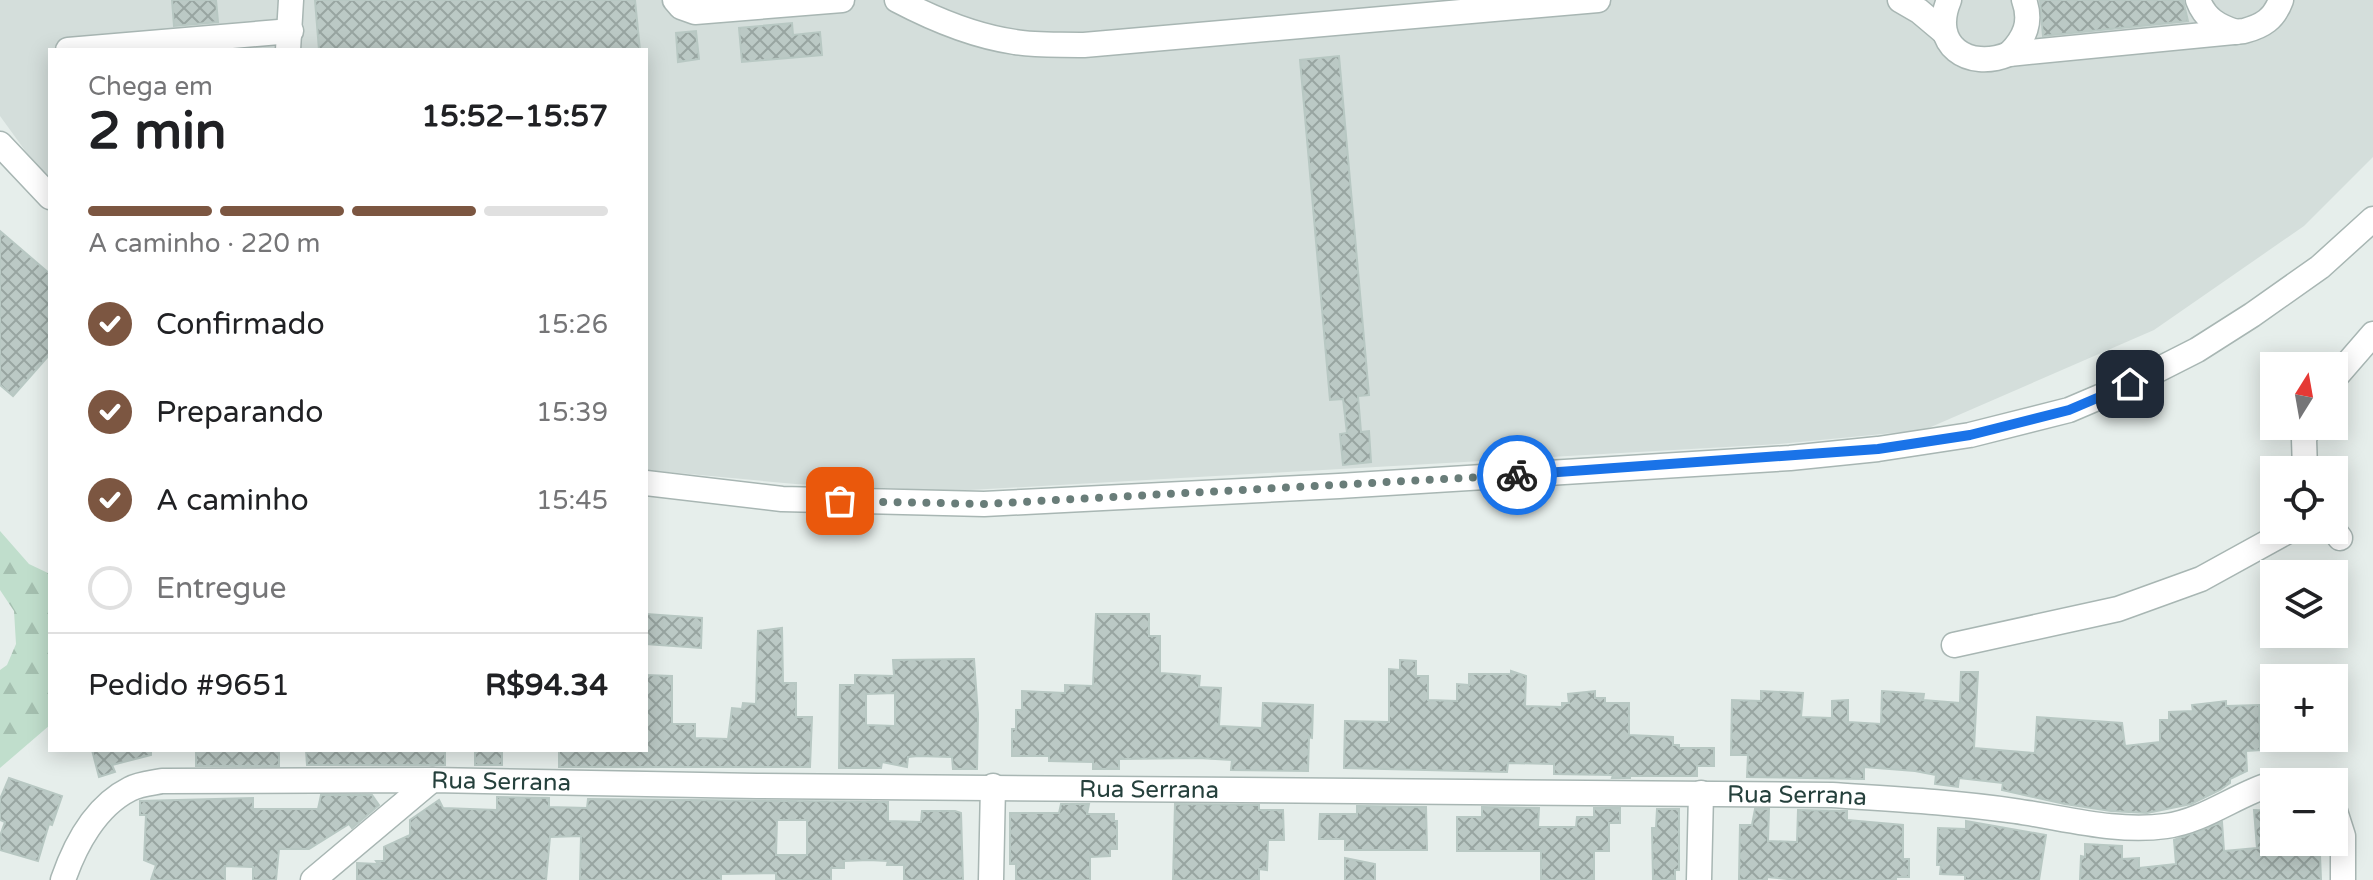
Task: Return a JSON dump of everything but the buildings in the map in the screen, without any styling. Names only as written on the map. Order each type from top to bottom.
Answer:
[{"type":"street","points":[[112,48],[289,40],[291,0]]},
{"type":"street","points":[[675,0],[681,7],[695,12],[842,0]]},
{"type":"street","points":[[897,0],[967,32],[1016,43],[1084,45],[1598,0]]},
{"type":"street","points":[[1900,0],[1944,32],[1953,47],[1980,61],[2009,54],[2236,32],[2268,21],[2276,13],[2281,0]]},
{"type":"street","points":[[1944,32],[1944,12],[1949,0]]},
{"type":"street","points":[[2009,54],[2020,43],[2027,26],[2029,12],[2024,0]]},
{"type":"street","points":[[2198,0],[2209,18],[2236,32]]},
{"type":"street","points":[[0,144],[48,195]]},
{"type":"street","points":[[648,483],[782,499],[984,504],[1790,458],[1970,435],[2069,410],[2197,350],[2320,267],[2373,219]]},
{"type":"street","points":[[2348,363],[2373,334]]},
{"type":"street","points":[[1954,645],[2118,609],[2201,579],[2265,544]]},
{"type":"street","points":[[313,880],[432,780]]},
{"type":"street","name":"Rua Serrana","points":[[63,880],[88,827],[111,801],[132,787],[162,781],[432,780],[757,786],[1701,793],[1885,798],[2147,828],[2171,826],[2191,819],[2260,787]]},
{"type":"street","points":[[991,880],[993,786]]},
{"type":"street","points":[[1699,880],[1701,793]]},
{"type":"street","points":[[2343,856],[2343,880]]},
{"type":"shaded area","points":[[0,0],[2373,0],[2373,157],[2304,226],[2154,330],[1924,430],[1779,444],[953,491],[795,484],[648,470],[648,48],[48,48],[48,182],[0,116]]},
{"type":"green space","points":[[0,531],[29,564],[48,573],[48,727],[0,768],[0,670],[7,665],[16,644],[14,611],[0,590]]},
{"type":"way so far","points":[[840,501],[984,504],[1517,475]]},
{"type":"route","points":[[1517,475],[1790,458],[1878,449],[1970,435],[2069,410],[2130,384]]}]
